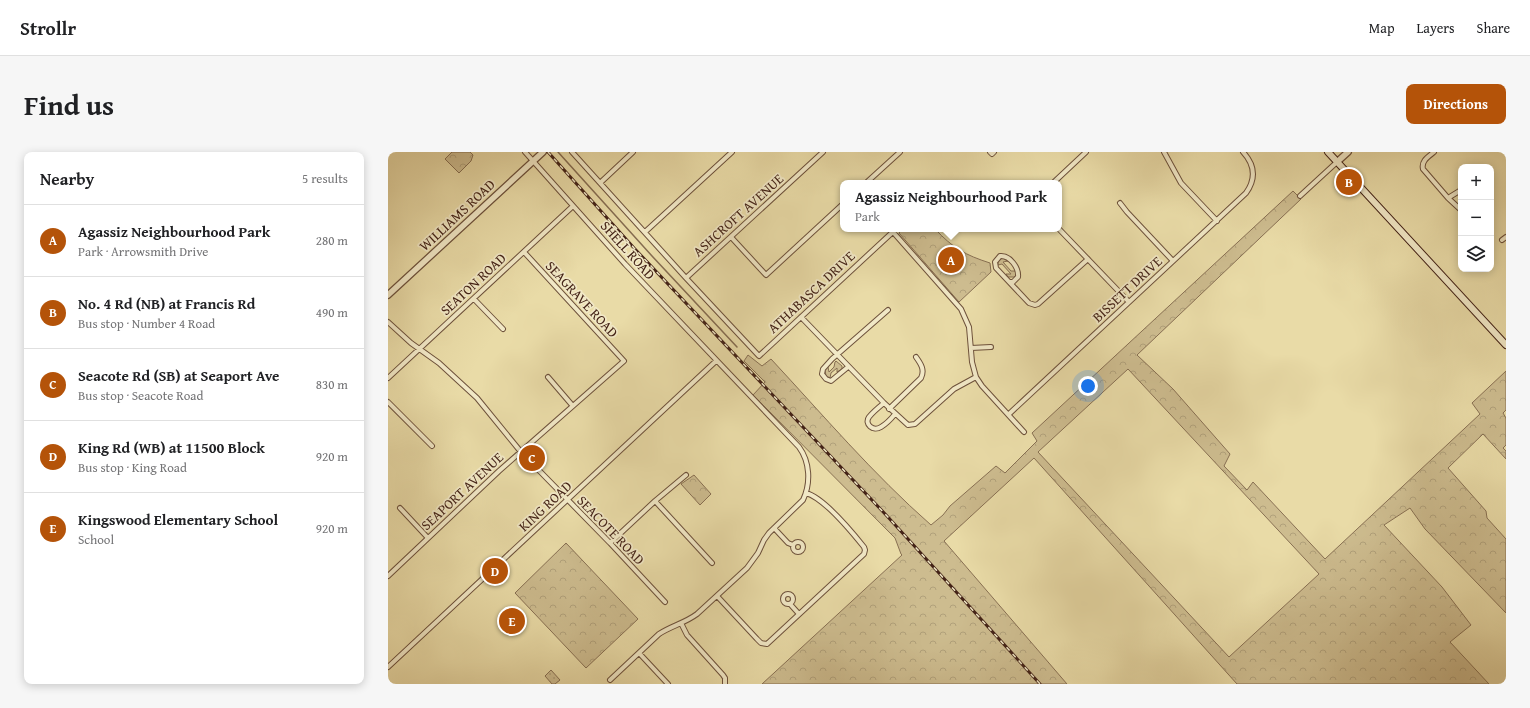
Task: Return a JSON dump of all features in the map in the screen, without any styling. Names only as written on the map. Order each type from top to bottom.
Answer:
[{"type":"main road","points":[[1328,152],[1506,345]]},
{"type":"street","name":"SHELL ROAD","points":[[525,152],[716,361],[804,454],[808,469],[806,493]]},
{"type":"street","name":"WILLIAMS ROAD","points":[[388,295],[543,152]]},
{"type":"street","name":"SHELL ROAD","points":[[572,152],[759,356]]},
{"type":"street","points":[[600,183],[633,152]]},
{"type":"street","points":[[645,232],[732,152]]},
{"type":"street","name":"ASHCROFT AVENUE","points":[[686,278],[823,152]]},
{"type":"street","points":[[869,180],[900,152]]},
{"type":"street","points":[[1056,180],[1086,152]]},
{"type":"street","points":[[1164,152],[1181,183],[1217,221]]},
{"type":"street","name":"BISSETT DRIVE","points":[[1009,414],[1246,193],[1254,175],[1251,164],[1243,152]]},
{"type":"street","points":[[1300,196],[1348,152]]},
{"type":"street","points":[[1434,152],[1424,161],[1422,166],[1423,169],[1458,207]]},
{"type":"street","points":[[1448,198],[1458,192]]},
{"type":"street","points":[[1120,202],[1126,212],[1173,261]]},
{"type":"street","name":"SEATON ROAD","points":[[388,378],[573,206]]},
{"type":"street","points":[[730,237],[766,275],[840,207]]},
{"type":"street","name":"ATHABASCA DRIVE","points":[[759,356],[893,232]]},
{"type":"street","points":[[895,232],[960,309],[969,327],[972,362],[976,377],[982,386],[1024,432]]},
{"type":"street","points":[[1062,232],[1129,302]]},
{"type":"street","name":"SEAGRAVE ROAD","points":[[524,252],[624,361]]},
{"type":"street","points":[[1010,282],[1013,282],[1018,277],[1017,269],[1007,257],[1000,256],[995,260],[995,267],[1029,303],[1034,305],[1038,304],[1088,259]]},
{"type":"street","points":[[474,298],[503,329]]},
{"type":"street","points":[[848,367],[834,380],[829,381],[824,378],[822,374],[823,369],[888,310]]},
{"type":"street","points":[[801,317],[889,409],[905,423],[910,425],[915,424],[954,389],[976,377]]},
{"type":"street","name":"SEACOTE ROAD","points":[[388,322],[395,330],[439,363],[477,398],[521,452],[665,602]]},
{"type":"street","points":[[971,348],[991,347]]},
{"type":"street","points":[[889,409],[922,378],[922,366],[916,357]]},
{"type":"street","name":"SEAPORT AVENUE","points":[[388,576],[521,452],[624,361]]},
{"type":"street","name":"KING ROAD","points":[[388,667],[716,361]]},
{"type":"street","points":[[548,377],[572,406]]},
{"type":"street","points":[[388,402],[432,446]]},
{"type":"street","points":[[884,403],[868,418],[868,423],[871,427],[875,429],[879,428],[895,414]]},
{"type":"street","points":[[610,543],[655,501],[686,475]]},
{"type":"street","points":[[610,680],[659,634],[697,614],[747,568],[758,553],[764,540],[774,528],[797,507],[803,500],[806,493],[823,502],[865,550],[862,556],[771,641],[765,644],[758,639],[717,596]]},
{"type":"street","points":[[655,501],[712,563]]},
{"type":"street","points":[[400,508],[428,538]]},
{"type":"street","points":[[774,528],[788,543],[794,545]]},
{"type":"street","points":[[790,604],[799,614]]},
{"type":"street","points":[[681,623],[687,635],[723,675],[725,678],[725,684]]},
{"type":"street","points":[[639,653],[668,684]]},
{"type":"green space","points":[[452,152],[470,152],[473,155],[471,161],[459,173],[445,159]]},
{"type":"green space","points":[[1293,191],[1301,199],[1137,355],[1173,389],[1230,454],[1224,466],[1247,490],[1253,482],[1325,559],[1480,414],[1472,403],[1506,371],[1506,410],[1503,413],[1506,418],[1506,445],[1503,448],[1506,451],[1506,459],[1483,434],[1448,468],[1486,511],[1487,518],[1506,539],[1506,613],[1425,529],[1410,508],[1384,525],[1442,587],[1471,625],[1450,642],[1489,684],[1237,684],[1034,458],[944,541],[1067,684],[762,684],[902,555],[895,538],[753,395],[765,382],[744,361],[748,355],[762,366],[771,359],[869,465],[931,525],[943,515],[950,506],[996,466],[1005,473],[1037,441],[1032,433]],"holes":[[[1128,369],[1319,574],[1229,657],[1038,452]]]},
{"type":"green space","points":[[938,232],[960,250],[973,257],[990,263],[991,272],[959,302],[899,233]]},
{"type":"green space","points":[[1002,258],[1008,261],[1003,262],[1011,271],[1016,271],[1016,275],[1014,277],[1008,277],[1006,274],[1011,274],[1002,264],[998,265],[998,261]]},
{"type":"green space","points":[[836,361],[842,366],[842,369],[837,372],[837,368],[831,373],[830,378],[826,376],[825,370],[828,367],[829,372],[834,367]]},
{"type":"green space","points":[[694,475],[711,494],[700,505],[681,484]]},
{"type":"green space","points":[[566,543],[638,619],[586,668],[515,593]]},
{"type":"green space","points":[[551,670],[560,680],[555,684],[552,684],[545,676]]},
{"type":"waterway","points":[[558,152],[737,347]]},
{"type":"railway","points":[[548,152],[634,248],[887,516],[1040,684]]},
{"type":"place","name":"No. 4 Rd (NB) at Francis Rd","points":[[1349,182]]},
{"type":"place","name":"Agassiz Neighbourhood Park","points":[[951,260]]},
{"type":"place","name":"Seacote Rd (SB) at Seaport Ave","points":[[532,458]]},
{"type":"place","name":"King Rd (WB) at 11500 Block","points":[[495,571]]},
{"type":"place","name":"Kingswood Elementary School","points":[[512,621]]}]
